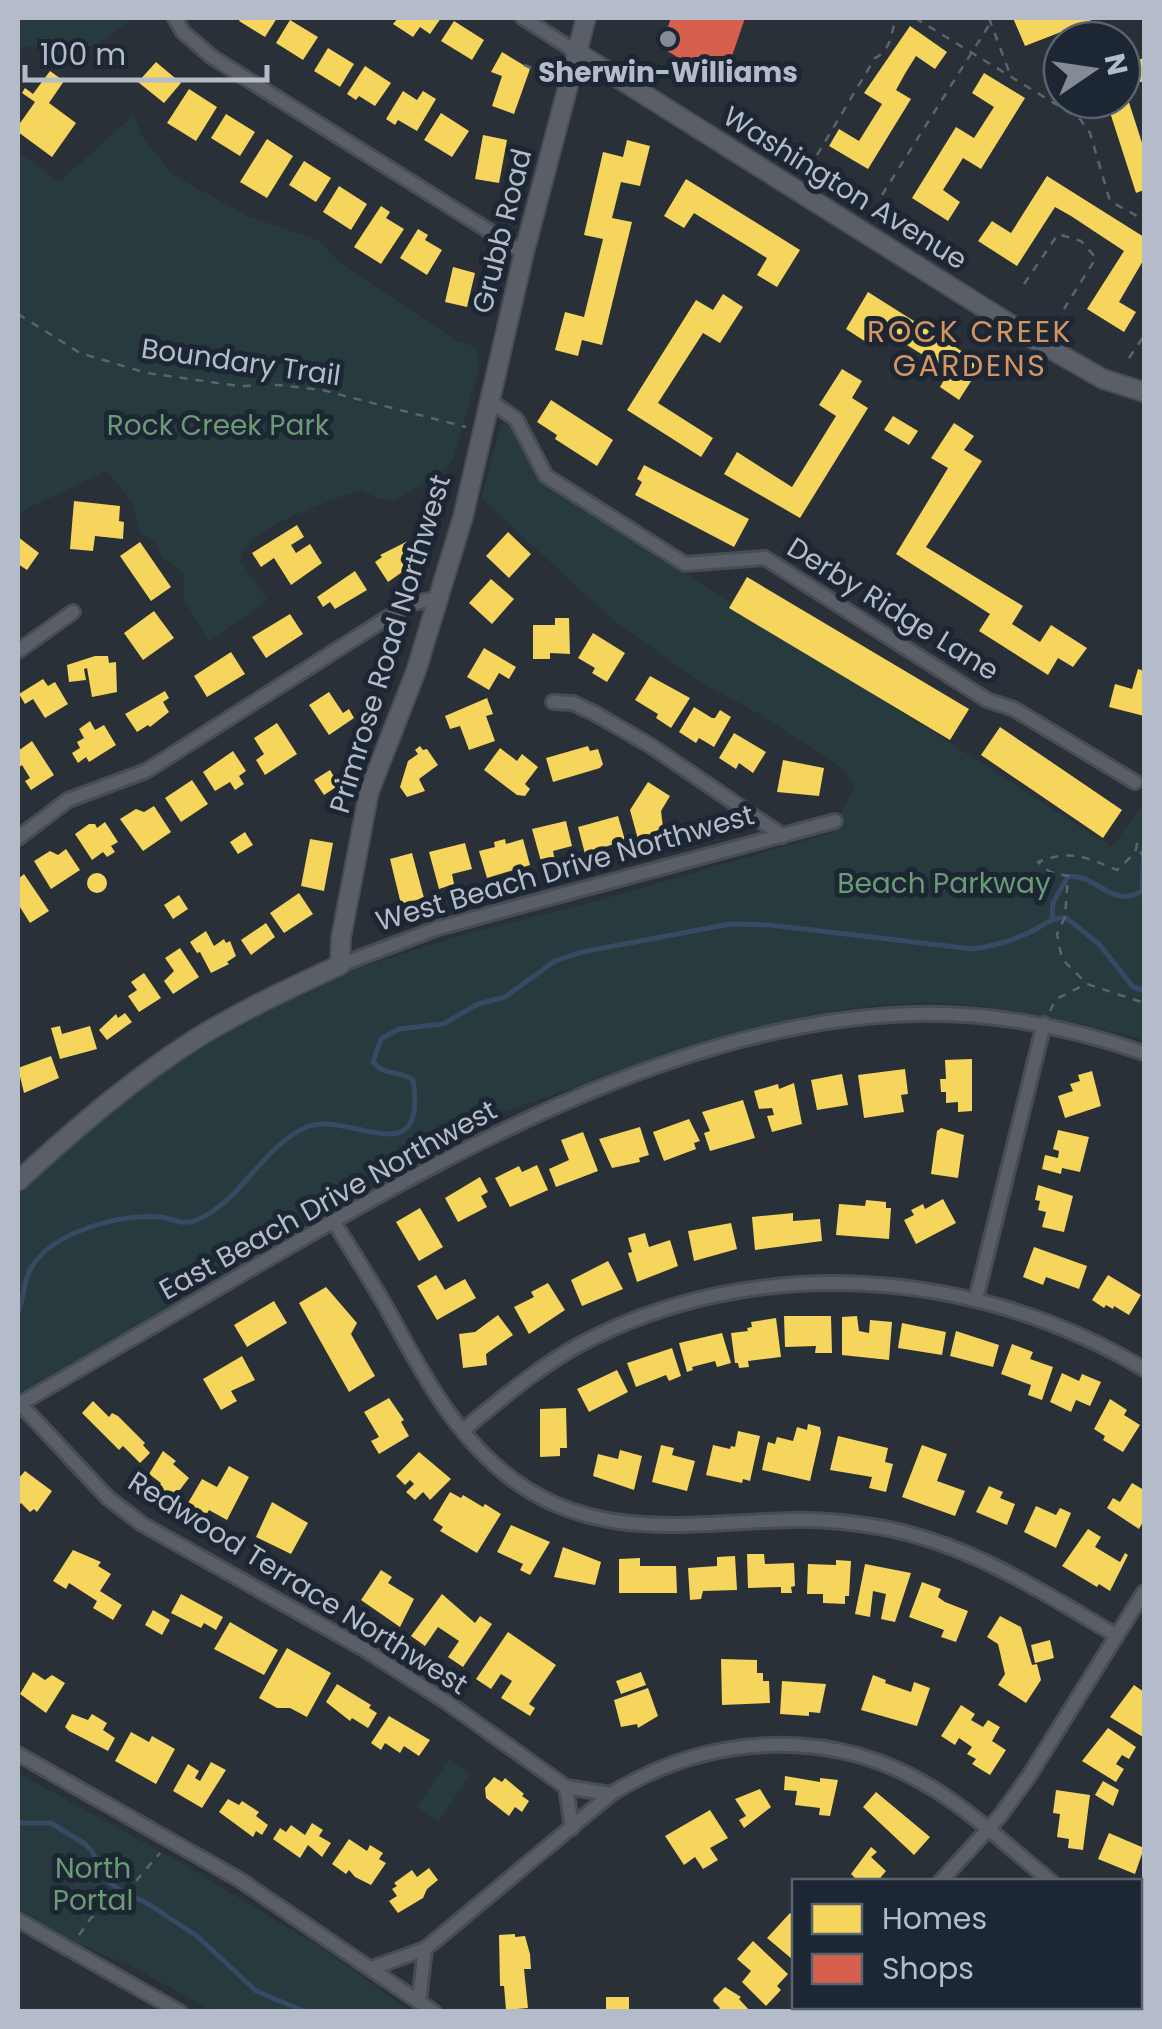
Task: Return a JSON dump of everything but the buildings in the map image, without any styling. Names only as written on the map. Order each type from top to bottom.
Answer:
[{"type":"street","points":[[175,18],[184,32],[212,57],[524,253]]},
{"type":"street","name":"Washington Avenue","points":[[523,18],[1040,343],[1103,379],[1144,392]]},
{"type":"street","name":"Grubb Road","points":[[476,459],[574,51],[586,18]]},
{"type":"street","name":"Derby Ridge Lane","points":[[489,400],[516,420],[546,476],[685,564],[765,558],[987,700],[1014,708],[1134,782]]},
{"type":"street","name":"Primrose Road Northwest","points":[[340,965],[341,938],[368,792],[416,671],[463,517],[476,459]]},
{"type":"street","points":[[18,838],[68,800],[146,771],[410,604],[439,598]]},
{"type":"street","points":[[18,652],[74,612]]},
{"type":"street","points":[[553,702],[573,703],[608,721],[783,836]]},
{"type":"street","name":"West Beach Drive Northwest","points":[[18,1181],[82,1122],[174,1054],[236,1016],[340,965],[438,928],[836,821]]},
{"type":"street","name":"East Beach Drive Northwest","points":[[19,1404],[445,1158],[536,1115],[642,1073],[735,1044],[830,1021],[898,1014],[979,1015],[1044,1024],[1144,1053]]},
{"type":"street","points":[[976,1299],[1044,1024]]},
{"type":"street","points":[[333,1221],[432,1389],[462,1430],[501,1470],[558,1504],[598,1520],[659,1527],[798,1520],[854,1524],[908,1534],[1002,1569],[1117,1636]]},
{"type":"street","points":[[462,1430],[542,1368],[578,1346],[632,1322],[704,1300],[758,1289],[827,1284],[918,1288],[976,1299],[1056,1325],[1144,1369]]},
{"type":"street","name":"Redwood Terrace Northwest","points":[[19,1404],[130,1516],[364,1649],[566,1787],[611,1794]]},
{"type":"street","points":[[943,1879],[1000,1816],[1029,1776],[1144,1592]]},
{"type":"street","points":[[372,1968],[424,1949],[611,1794],[641,1775],[687,1758],[750,1745],[804,1744],[851,1753],[903,1772],[938,1791],[1048,1879]]},
{"type":"street","points":[[18,1754],[240,1880],[434,2012]]},
{"type":"street","points":[[566,1787],[572,1828]]},
{"type":"street","points":[[18,1920],[180,2012]]},
{"type":"street","points":[[419,2000],[424,1949]]},
{"type":"path","points":[[817,155],[875,58],[881,56],[893,36],[896,18]]},
{"type":"path","points":[[915,18],[1086,125],[1110,201],[1144,220]]},
{"type":"path","points":[[882,196],[990,20]]},
{"type":"path","points":[[990,20],[1012,77]]},
{"type":"path","points":[[545,73],[550,58]]},
{"type":"path","points":[[524,65],[553,75]]},
{"type":"path","points":[[1024,284],[1058,234],[1081,242],[1096,258],[1064,309]]},
{"type":"path","name":"Boundary Trail","points":[[18,314],[80,353],[147,373],[239,386],[322,390],[469,428]]},
{"type":"path","points":[[1128,358],[1144,336]]},
{"type":"path","points":[[1144,858],[1137,844],[1135,853],[1117,870],[1081,856],[1058,854],[1038,862],[1050,872],[1068,876],[1065,917],[1057,934],[1062,958],[1087,984],[1144,1003]]},
{"type":"path","points":[[1044,1024],[1056,999],[1087,984]]},
{"type":"path","points":[[70,1949],[91,1918],[118,1902],[163,1848]]},
{"type":"green space","points":[[18,18],[135,18],[101,42],[63,56],[39,46],[18,48]]},
{"type":"green space","name":"Rock Creek Park","points":[[134,115],[142,136],[173,175],[250,217],[318,240],[340,263],[456,340],[475,347],[480,365],[453,460],[442,472],[395,501],[379,499],[361,490],[311,508],[256,537],[240,560],[267,600],[209,642],[183,598],[184,573],[162,558],[155,542],[140,533],[132,502],[107,471],[18,513],[18,151],[59,182]]},
{"type":"green space","name":"Beach Parkway","points":[[509,423],[537,478],[1112,847],[1144,803],[1144,1039],[1027,1013],[956,1004],[896,1004],[838,1010],[726,1037],[504,1111],[198,1288],[18,1399],[18,1195],[146,1085],[228,1032],[337,979],[337,975],[469,933],[593,902],[831,833],[855,786],[843,769],[761,715],[703,684],[613,620],[481,498],[501,424]]},
{"type":"green space","points":[[449,1759],[471,1774],[438,1822],[417,1807]]},
{"type":"green space","name":"North Portal","points":[[18,1773],[185,1865],[328,1952],[410,2011],[213,2011],[129,1965],[63,1938],[18,1908]]},
{"type":"waterway","points":[[1052,918],[1053,903],[1068,876],[1088,880],[1122,896],[1142,891],[1144,849]]},
{"type":"waterway","points":[[18,1312],[31,1268],[41,1255],[71,1235],[126,1218],[197,1220],[227,1200],[277,1147],[307,1127],[324,1124],[381,1134],[397,1133],[409,1126],[414,1109],[413,1080],[373,1062],[381,1039],[399,1029],[443,1024],[478,1004],[505,997],[555,961],[582,952],[730,924],[770,925],[973,949],[1014,939],[1065,917],[1099,944],[1133,987],[1144,990]]},
{"type":"waterway","points":[[18,1823],[51,1823],[85,1844],[106,1880],[197,1936],[256,1991],[306,2012]]},
{"type":"place","name":"Sherwin-Williams","points":[[668,39]]},
{"type":"district","name":"ROCK CREEK GARDENS","points":[[970,348]]}]
